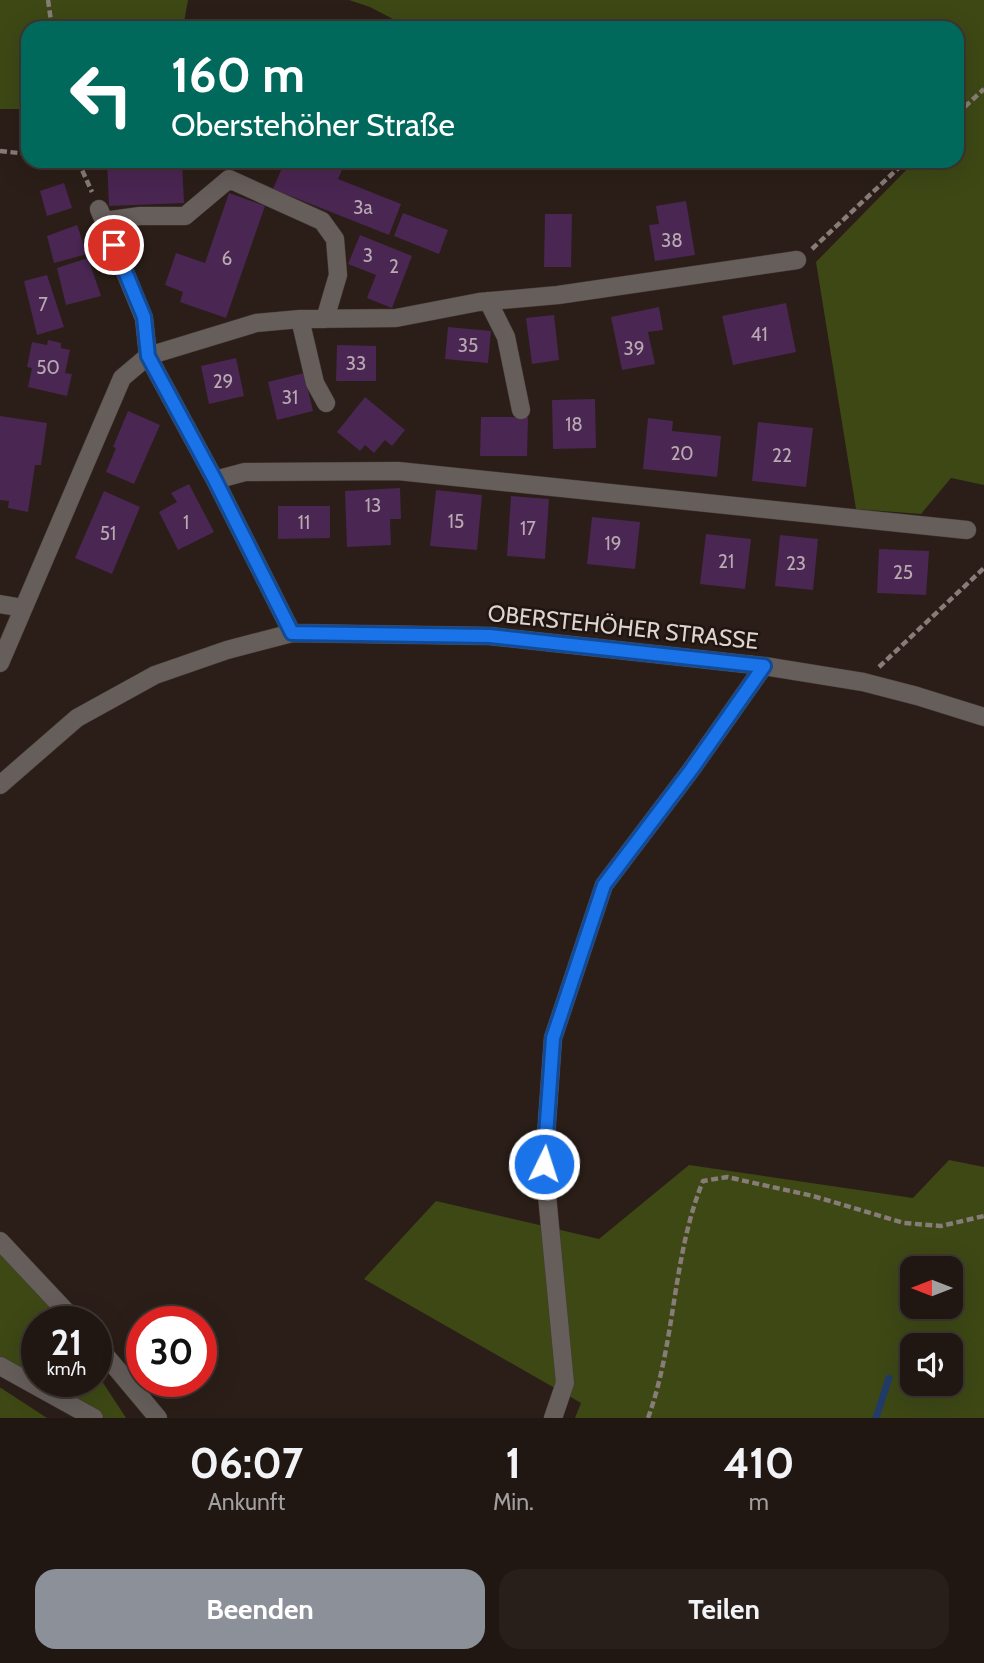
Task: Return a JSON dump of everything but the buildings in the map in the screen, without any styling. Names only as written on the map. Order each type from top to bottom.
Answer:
[{"type":"street","points":[[292,633],[215,480],[148,356],[144,317],[102,215],[185,216],[229,179],[322,221],[335,239],[338,275],[326,319]]},
{"type":"street","points":[[0,663],[122,378],[148,356],[256,323],[300,319],[396,318],[488,301],[558,295],[797,260]]},
{"type":"street","points":[[488,301],[506,337],[521,410]]},
{"type":"street","points":[[300,319],[315,383],[326,403]]},
{"type":"street","points":[[215,480],[245,472],[398,471],[967,530]]},
{"type":"street","points":[[0,604],[23,608]]},
{"type":"street","name":"OBERSTEHÖHER STRASSE","points":[[0,785],[77,718],[155,675],[227,650],[292,633],[490,636],[764,666],[863,682],[984,717]]},
{"type":"street","points":[[553,1418],[565,1383],[544,1164],[553,1038],[604,885],[691,770],[764,666]]},
{"type":"street","points":[[0,1241],[61,1306]]},
{"type":"street","points":[[112,1363],[158,1418]]},
{"type":"street","points":[[0,1366],[94,1418]]},
{"type":"path","points":[[48,0],[51,21]]},
{"type":"path","points":[[964,108],[984,89]]},
{"type":"path","points":[[0,151],[21,153]]},
{"type":"path","points":[[81,168],[102,215]]},
{"type":"path","points":[[797,260],[898,168]]},
{"type":"path","points":[[863,682],[984,568]]},
{"type":"path","points":[[648,1418],[664,1359],[678,1272],[693,1207],[703,1181],[727,1177],[813,1196],[904,1223],[941,1226],[984,1216]]},
{"type":"green space","points":[[0,0],[188,0],[184,21],[21,21],[21,109],[0,109]]},
{"type":"green space","points":[[349,0],[984,0],[984,485],[951,478],[921,514],[856,509],[816,262],[908,168],[964,168],[964,21],[397,21]]},
{"type":"green space","points":[[949,1160],[984,1167],[984,1418],[575,1418],[581,1403],[364,1279],[436,1201],[599,1239],[689,1165],[913,1198]]},
{"type":"green space","points":[[0,1243],[51,1306],[21,1306],[21,1375],[0,1364]]},
{"type":"green space","points":[[1,1388],[47,1418],[0,1418]]},
{"type":"green space","points":[[64,1397],[112,1397],[126,1418],[105,1418]]},
{"type":"waterway","points":[[876,1418],[889,1378]]},
{"type":"route","points":[[114,245],[144,317],[148,356],[215,480],[292,633],[490,636],[764,666],[691,770],[604,885],[553,1038],[544,1164]]}]
